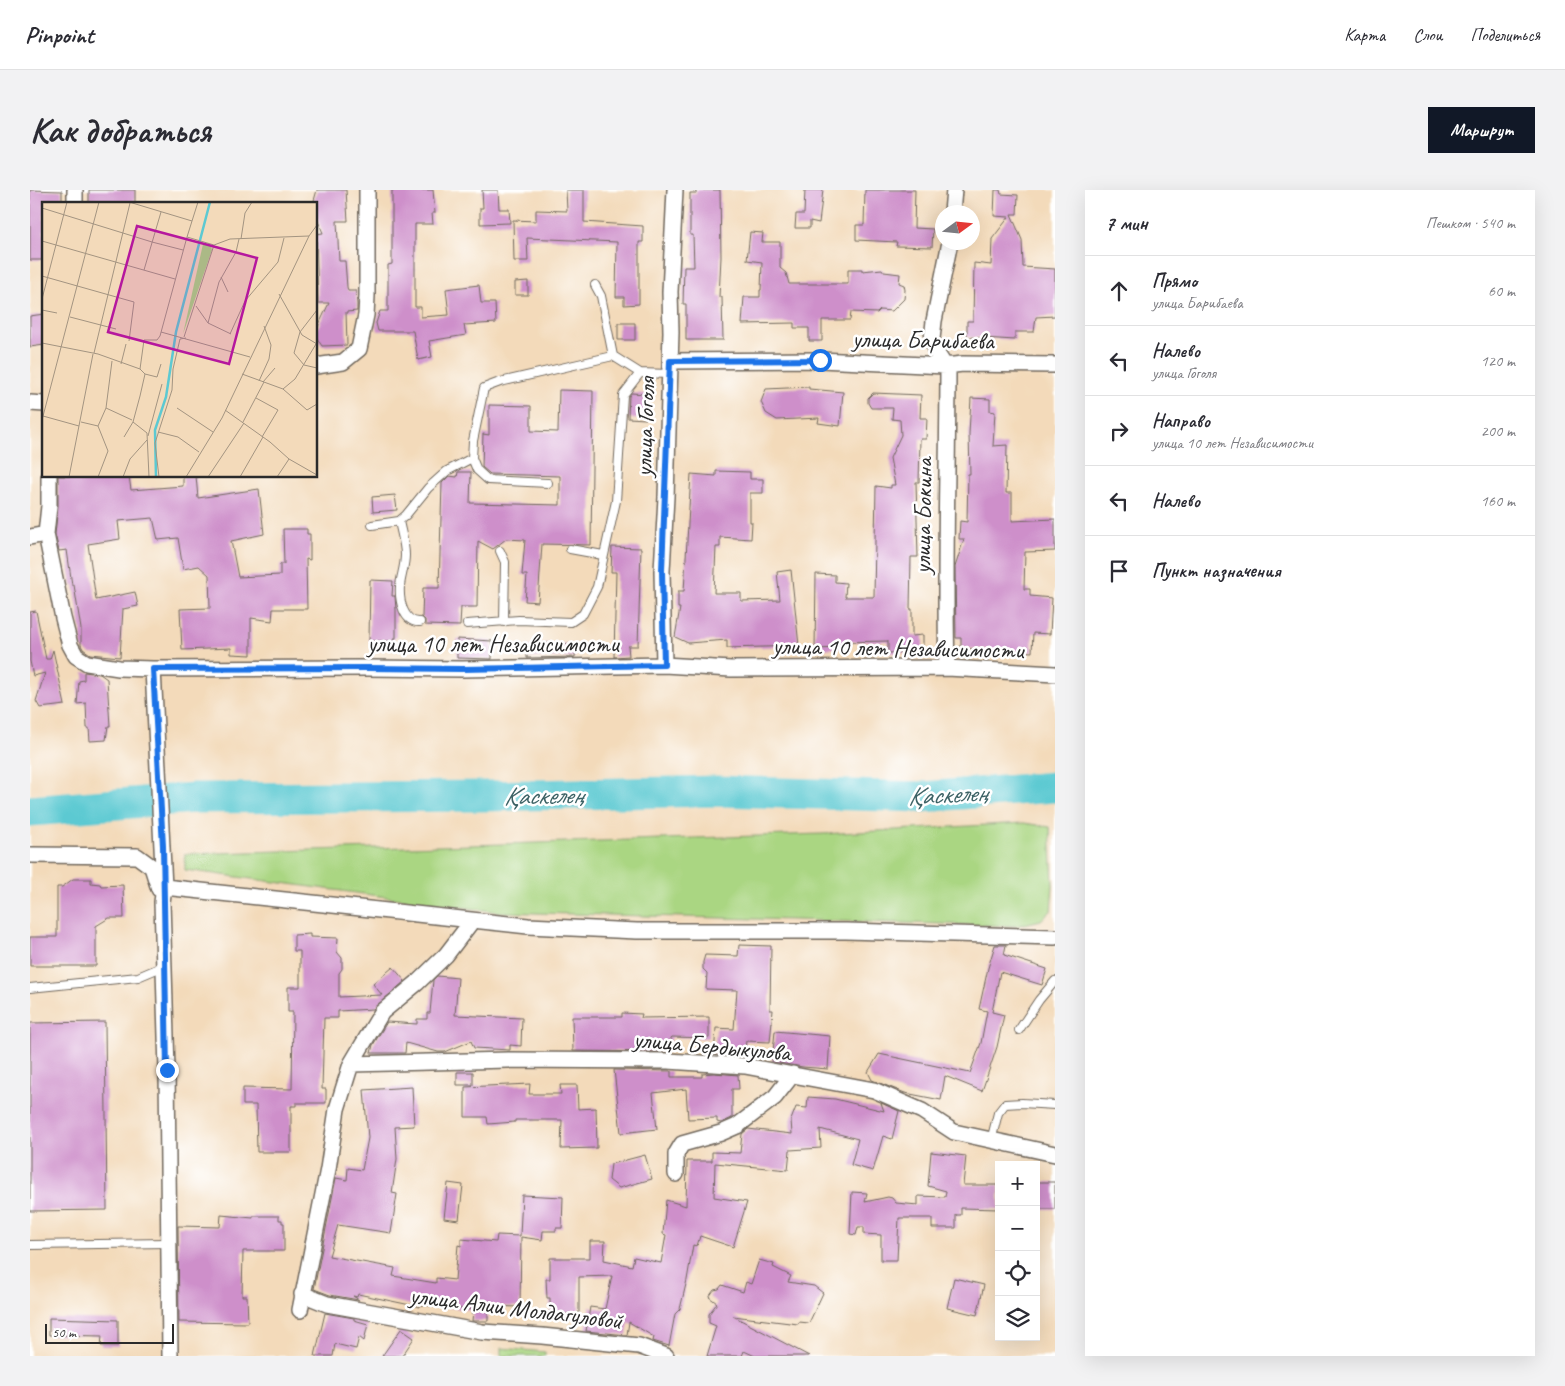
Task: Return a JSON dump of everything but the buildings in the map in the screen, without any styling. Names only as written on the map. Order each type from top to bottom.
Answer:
[{"type":"street","points":[[318,366],[343,362],[359,349],[366,315],[367,190]]},
{"type":"street","name":"улица Гоголя","points":[[664,665],[662,571],[670,368],[670,292],[674,190]]},
{"type":"street","points":[[953,205],[954,190]]},
{"type":"street","name":"улица Бокина","points":[[947,668],[945,593],[947,366],[936,352],[932,339],[948,250]]},
{"type":"street","name":"улица Барибаева","points":[[670,368],[820,360],[947,366],[964,364],[1055,365]]},
{"type":"street","name":"улица 10 лет Независимости","points":[[49,478],[46,534],[63,618],[70,645],[76,656],[87,663],[119,668],[153,669],[480,669],[664,665],[731,669],[947,668],[1055,674]]},
{"type":"street","points":[[30,536],[46,534]]},
{"type":"street","points":[[153,669],[163,895],[170,1356]]},
{"type":"street","points":[[30,855],[137,856],[152,867],[163,895]]},
{"type":"street","points":[[163,895],[332,904],[528,926],[637,931],[846,931],[1055,936]]},
{"type":"street","points":[[300,1310],[328,1169],[337,1109],[351,1064],[382,1012],[417,983],[446,955],[472,920]]},
{"type":"street","name":"улица Бердыкулова","points":[[351,1064],[489,1060],[668,1061],[746,1066],[874,1090],[922,1111],[954,1132],[1055,1154]]},
{"type":"street","points":[[676,1174],[676,1154],[682,1144],[721,1133],[737,1126],[775,1097],[793,1074]]},
{"type":"street","name":"улица Алии Молдагуловой","points":[[302,1294],[327,1304],[482,1332],[639,1346],[666,1356]]},
{"type":"lane","points":[[595,286],[601,296],[613,356]]},
{"type":"lane","points":[[548,483],[488,480],[478,470],[472,458],[473,441],[484,388],[500,382],[613,356],[640,373],[670,368]]},
{"type":"lane","points":[[467,624],[570,622],[583,614],[597,587],[616,501],[623,395],[640,373]]},
{"type":"lane","points":[[372,525],[399,521],[428,488],[447,471],[472,458]]},
{"type":"lane","points":[[399,521],[405,556],[400,588],[401,603],[407,618],[416,623],[420,622]]},
{"type":"lane","points":[[570,549],[603,555]]},
{"type":"lane","points":[[500,550],[505,562],[504,622]]},
{"type":"lane","points":[[30,988],[138,977],[164,966]]},
{"type":"lane","points":[[1019,1030],[1038,1000],[1055,981]]},
{"type":"lane","points":[[990,1141],[998,1113],[1005,1104],[1055,1105]]},
{"type":"lane","points":[[30,1244],[168,1243]]},
{"type":"green space","points":[[1024,823],[1050,827],[1053,885],[1051,911],[1041,920],[1016,926],[498,912],[185,870],[185,854],[822,834]]},
{"type":"green space","points":[[501,1348],[545,1352],[545,1356],[501,1356]]},
{"type":"waterway","name":"Қаскелең","points":[[30,811],[194,798],[484,796],[717,791],[922,797],[1055,787]]},
{"type":"route","points":[[167,1070],[162,902],[164,887],[163,846],[153,669],[462,669],[664,665],[662,571],[670,361],[820,360]]}]
